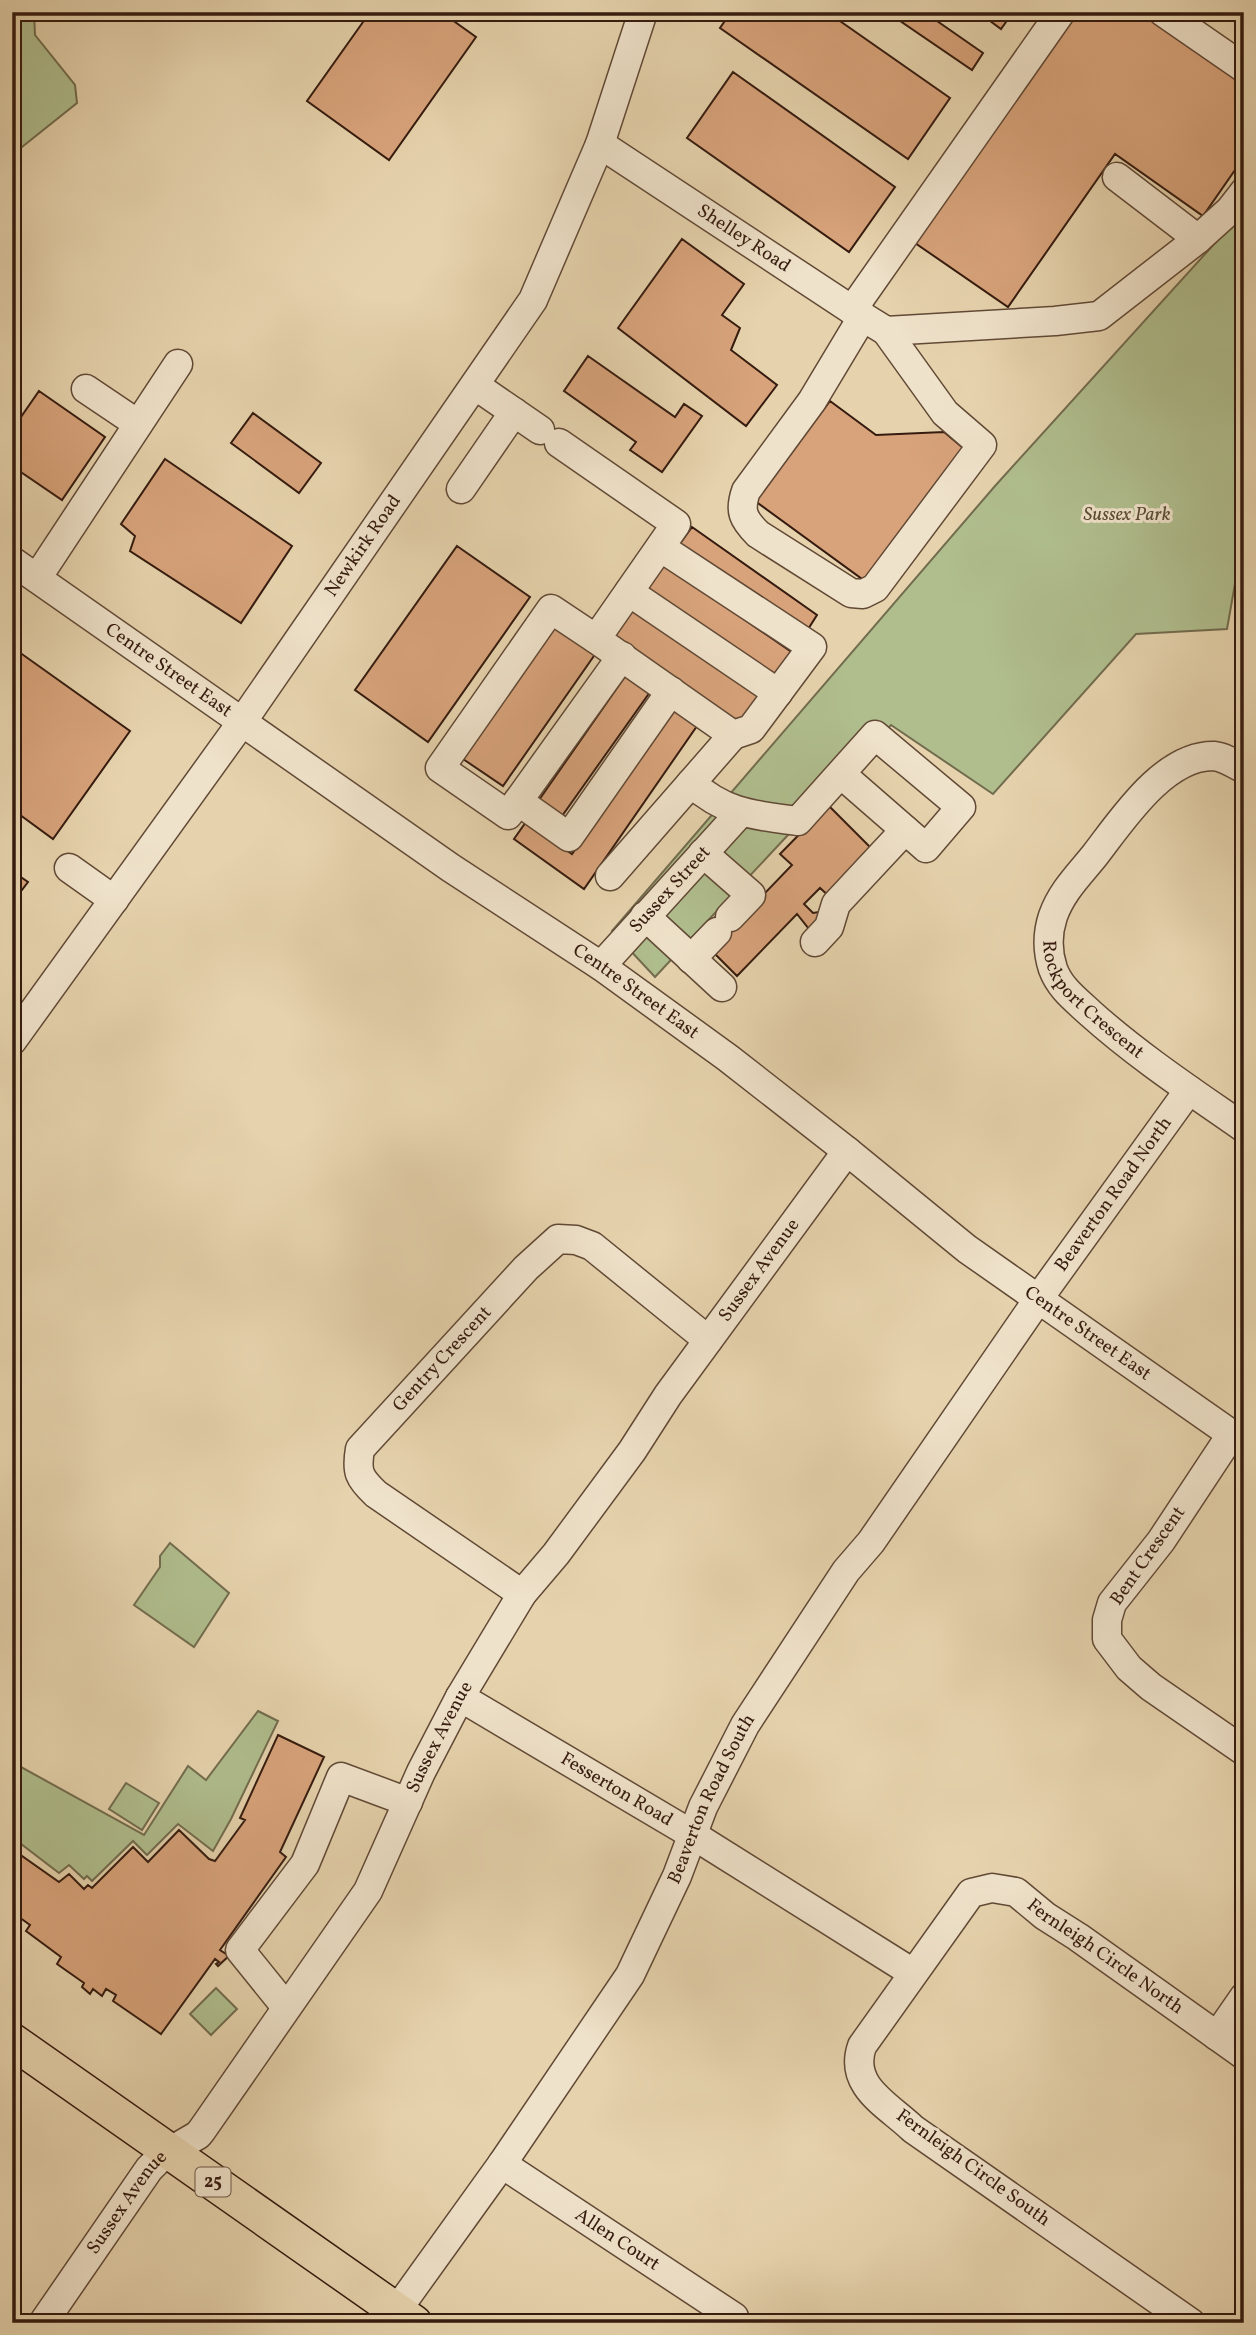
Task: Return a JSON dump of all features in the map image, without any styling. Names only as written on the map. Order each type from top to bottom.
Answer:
[{"type":"main road","name":"25","points":[[12,2041],[405,2316]]},
{"type":"street","name":"Newkirk Road","points":[[12,1041],[242,722],[533,300],[600,144],[643,12]]},
{"type":"street","points":[[886,331],[945,413],[982,445],[875,588],[863,594],[851,593],[758,534],[745,521],[740,506],[746,491],[812,401],[857,313],[1061,12]]},
{"type":"street","points":[[1163,12],[1244,68]]},
{"type":"street","name":"Shelley Road","points":[[600,144],[886,331]]},
{"type":"street","points":[[1116,177],[1198,239]]},
{"type":"street","points":[[886,331],[1100,316],[1198,239],[1230,210],[1244,192]]},
{"type":"street","points":[[37,578],[178,364]]},
{"type":"street","points":[[476,386],[676,524],[596,639]]},
{"type":"street","points":[[86,389],[138,424]]},
{"type":"street","points":[[461,489],[514,412]]},
{"type":"street","points":[[610,876],[733,735],[751,729],[812,647],[660,547]]},
{"type":"street","name":"Centre Street East","points":[[12,561],[450,868],[601,966],[728,1058],[967,1249],[1237,1439]]},
{"type":"street","points":[[629,592],[778,693]]},
{"type":"street","points":[[622,656],[508,815],[440,768],[551,609],[622,656],[733,735]]},
{"type":"street","points":[[518,801],[569,836],[671,691]]},
{"type":"street","points":[[691,783],[708,798],[740,813],[798,821],[875,736],[961,807],[926,848],[841,774]]},
{"type":"street","name":"Rockport Crescent","points":[[1244,769],[1216,756],[1197,759],[1178,767],[1155,784],[1127,812],[1070,884],[1053,918],[1048,935],[1048,950],[1054,971],[1065,990],[1128,1046],[1244,1128]]},
{"type":"street","name":"Sussex Street","points":[[601,966],[740,813]]},
{"type":"street","points":[[816,942],[829,927],[836,904],[905,830]]},
{"type":"street","points":[[691,958],[751,895],[703,853]]},
{"type":"street","points":[[69,868],[114,900]]},
{"type":"street","points":[[645,916],[722,987]]},
{"type":"street","name":"Beaverton Road North","points":[[1039,1298],[1189,1090]]},
{"type":"street","name":"Sussex Avenue","points":[[43,2323],[145,2175],[162,2156],[198,2135],[368,1891],[460,1697],[522,1594],[564,1544],[708,1340],[847,1151]]},
{"type":"street","name":"Gentry Crescent","points":[[522,1594],[376,1494],[361,1480],[357,1465],[360,1449],[526,1268],[558,1239],[576,1240],[592,1246],[708,1340]]},
{"type":"street","name":"Beaverton Road South","points":[[405,2316],[502,2164],[630,1975],[677,1876],[703,1807],[745,1725],[846,1571],[894,1509],[1039,1298]]},
{"type":"street","name":"Bent Crescent","points":[[1237,1439],[1112,1602],[1107,1620],[1107,1639],[1129,1668],[1151,1687],[1244,1751]]},
{"type":"street","name":"Fesserton Road","points":[[460,1697],[693,1835],[913,1973]]},
{"type":"street","points":[[286,2007],[240,1950],[305,1864],[341,1777],[408,1802]]},
{"type":"street","name":"Fernleigh Circle North","points":[[913,1973],[971,1893],[992,1888],[1016,1892],[1045,1916],[1079,1937],[1244,2055]]},
{"type":"street","name":"Fernleigh Circle South","points":[[913,1973],[862,2046],[858,2056],[859,2077],[873,2095],[913,2129],[1191,2323]]},
{"type":"street","points":[[1217,2036],[1244,1997]]},
{"type":"street","name":"Allen Court","points":[[502,2164],[734,2317]]},
{"type":"green space","points":[[12,12],[34,12],[35,35],[75,85],[77,103],[12,155]]},
{"type":"green space","name":"Sussex Park","points":[[1244,211],[1244,533],[1227,629],[1136,634],[993,794],[891,725],[655,977],[612,931],[995,486]]},
{"type":"green space","points":[[170,1543],[229,1593],[194,1647],[134,1605],[160,1567],[160,1556]]},
{"type":"green space","points":[[258,1711],[278,1721],[213,1851],[178,1824],[147,1855],[133,1841],[92,1881],[87,1876],[84,1879],[69,1865],[59,1873],[12,1837],[12,1762],[144,1835],[188,1766],[206,1780]]},
{"type":"green space","points":[[126,1783],[159,1803],[142,1830],[109,1809]]},
{"type":"green space","points":[[216,1988],[237,2009],[211,2035],[190,2014]]},
{"type":"building","points":[[441,12],[476,37],[389,160],[307,101],[363,22],[352,14]]},
{"type":"building","points":[[731,12],[827,12],[950,98],[908,159],[720,28]]},
{"type":"building","points":[[887,12],[924,12],[983,53],[972,70]]},
{"type":"building","points":[[978,12],[1013,12],[1001,29]]},
{"type":"building","points":[[1076,12],[1142,12],[1244,84],[1244,157],[1203,216],[1115,154],[1008,307],[915,243]]},
{"type":"building","points":[[733,72],[895,187],[849,252],[687,138]]},
{"type":"building","points":[[682,239],[744,284],[722,315],[740,328],[731,350],[777,385],[746,426],[618,328]]},
{"type":"building","points":[[588,356],[675,417],[684,404],[702,416],[662,472],[630,450],[636,442],[564,391]]},
{"type":"building","points":[[39,391],[105,437],[62,500],[12,466],[12,430]]},
{"type":"building","points":[[830,401],[876,435],[944,432],[968,452],[869,584],[755,501]]},
{"type":"building","points":[[253,413],[321,463],[299,493],[231,443]]},
{"type":"building","points":[[165,459],[292,546],[241,623],[130,551],[135,536],[121,524]]},
{"type":"building","points":[[692,527],[817,615],[805,634],[679,545]]},
{"type":"building","points":[[457,546],[530,597],[428,742],[355,690]]},
{"type":"building","points":[[661,562],[793,653],[774,681],[642,590]]},
{"type":"building","points":[[628,606],[760,696],[741,724],[609,633]]},
{"type":"building","points":[[556,625],[596,653],[503,786],[463,759]]},
{"type":"building","points":[[12,647],[130,731],[53,839],[12,809]]},
{"type":"building","points":[[626,675],[650,692],[562,816],[539,800]]},
{"type":"building","points":[[673,709],[697,726],[584,889],[514,839],[526,822],[572,854]]},
{"type":"building","points":[[828,805],[874,851],[830,897],[820,888],[804,904],[813,913],[819,912],[813,934],[797,914],[737,976],[712,951],[709,924],[722,910],[736,923],[792,865],[780,854]]},
{"type":"building","points":[[12,871],[28,882],[12,903]]},
{"type":"building","points":[[278,1735],[324,1757],[280,1852],[286,1857],[220,1950],[226,1954],[231,1949],[233,1952],[218,1966],[216,1964],[219,1962],[215,1959],[161,2034],[113,2001],[116,1995],[106,1989],[102,1996],[93,1989],[90,1994],[82,1987],[84,1983],[57,1964],[61,1957],[26,1931],[30,1925],[12,1912],[12,1849],[59,1882],[69,1874],[84,1889],[88,1885],[92,1888],[133,1847],[148,1862],[179,1830],[209,1859],[215,1861],[245,1820],[240,1818]]}]
